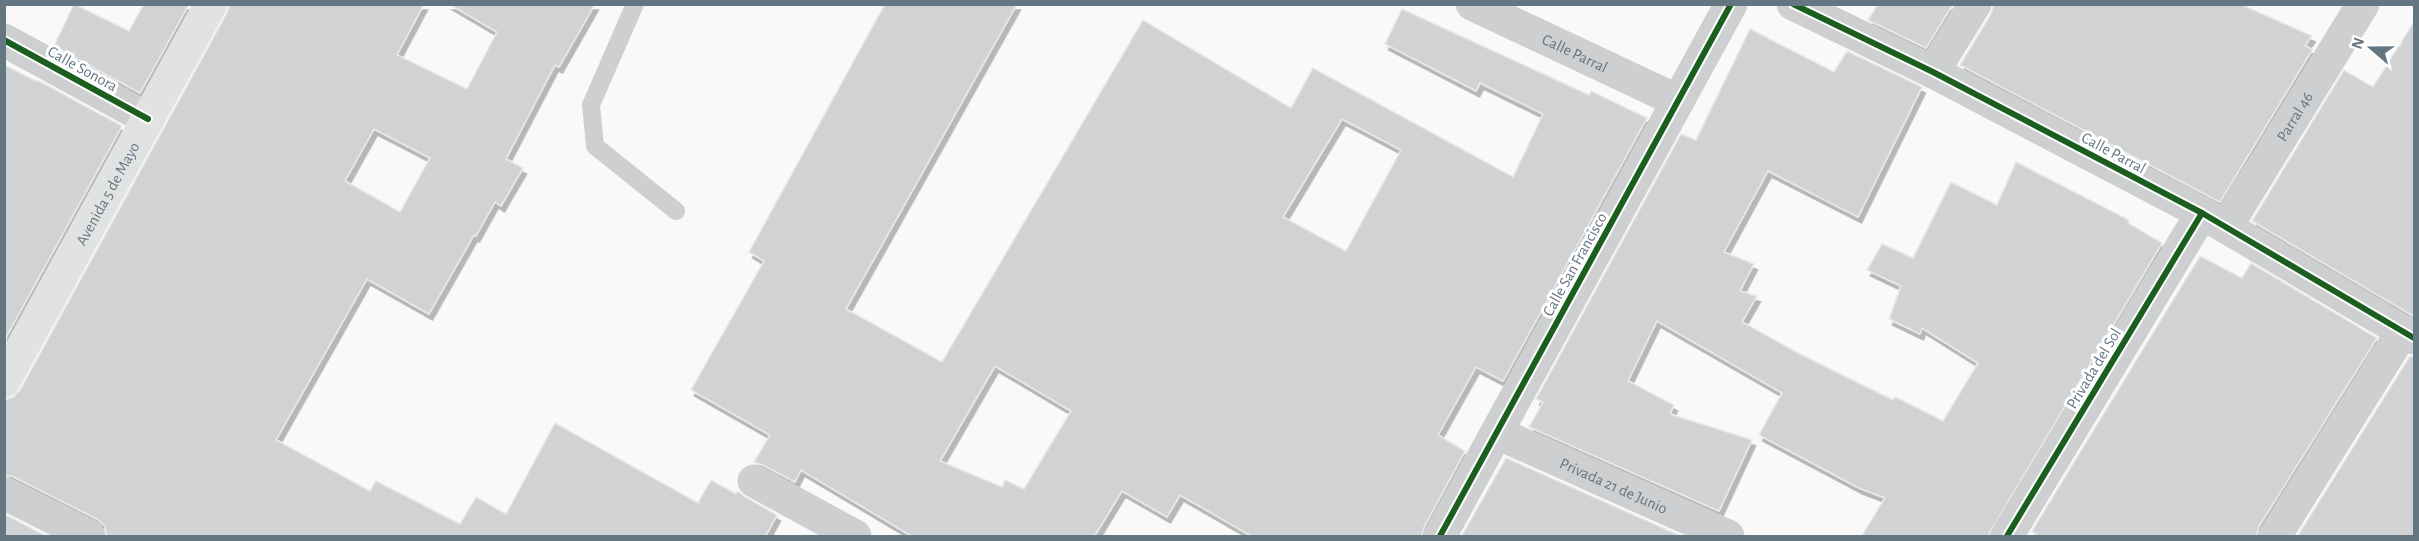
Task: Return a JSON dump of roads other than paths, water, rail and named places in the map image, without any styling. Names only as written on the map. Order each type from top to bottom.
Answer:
[{"type":"main road","name":"Avenida 5 de Mayo","points":[[4,381],[211,4]]},
{"type":"street","name":"Calle San Francisco","points":[[1440,537],[1731,4]]},
{"type":"street","name":"Calle Parral","points":[[1793,4],[1933,72],[2214,220],[2409,335]]},
{"type":"street","points":[[1933,72],[1975,4]]},
{"type":"street","name":"Parral 46","points":[[2214,220],[2363,4]]},
{"type":"street","name":"Calle Parral","points":[[1488,8],[1678,101]]},
{"type":"street","name":"Calle Sonora","points":[[4,40],[148,119]]},
{"type":"street","name":"Privada del Sol","points":[[2007,537],[2214,220]]},
{"type":"street","points":[[2275,537],[2409,335]]},
{"type":"street","name":"Privada 21 de Junio","points":[[1497,433],[1728,537]]},
{"type":"street","points":[[754,481],[855,537]]},
{"type":"street","points":[[4,493],[89,537]]},
{"type":"lane","points":[[635,4],[591,105],[595,146],[676,211]]}]
